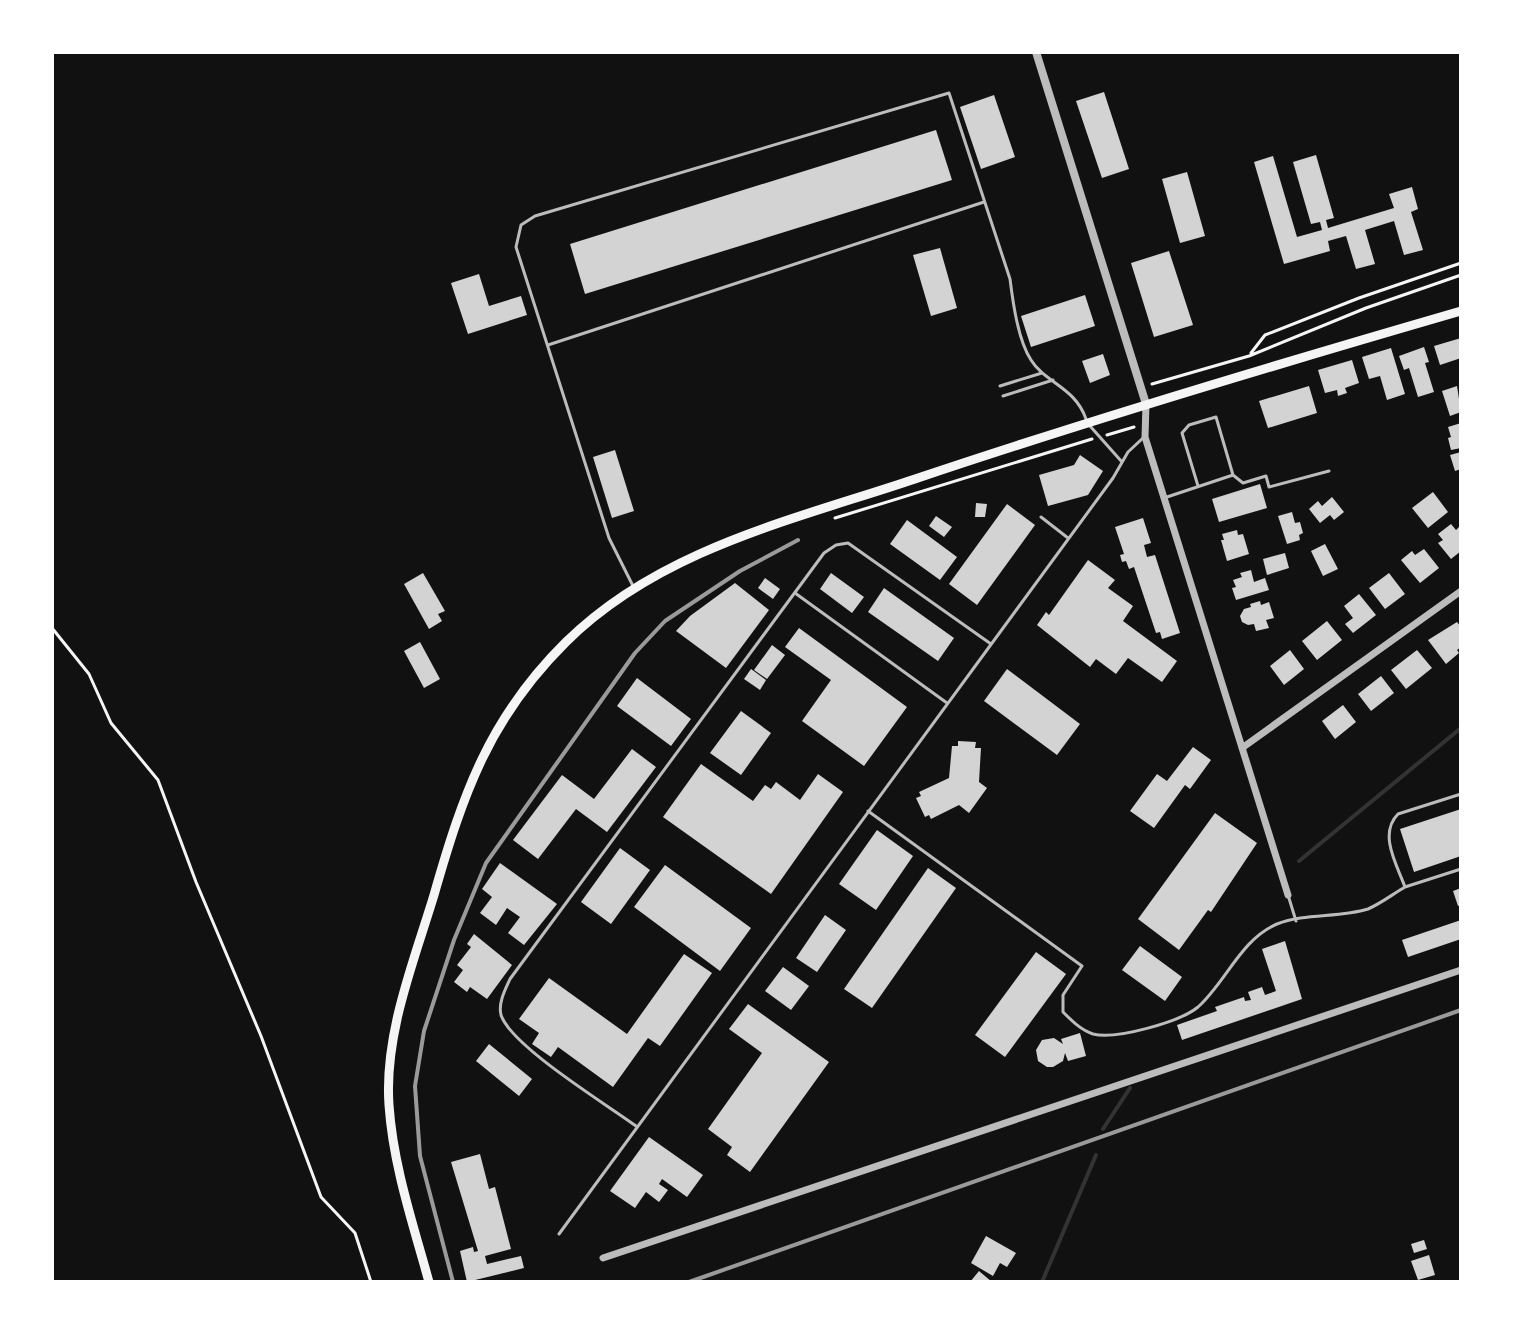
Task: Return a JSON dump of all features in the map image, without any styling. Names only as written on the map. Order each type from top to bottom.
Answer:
[{"type":"main road","points":[[429,1282],[398,1169],[389,1102],[389,1073],[401,1010],[449,843],[480,760],[503,718],[530,679],[568,640],[606,607],[634,588],[698,553],[1087,421],[1461,311]]},
{"type":"street","points":[[1036,52],[1146,404],[1145,437],[1288,895]]},
{"type":"street","points":[[1242,748],[1461,591]]},
{"type":"street","points":[[603,1258],[1461,970]]},
{"type":"lane","points":[[634,588],[609,538],[516,247],[521,225],[535,216],[949,93],[1010,279],[1013,305],[1027,352],[1042,373],[1054,380],[1082,408],[1098,437],[1122,462]]},
{"type":"lane","points":[[548,345],[984,202]]},
{"type":"lane","points":[[1000,386],[1042,373]]},
{"type":"lane","points":[[1003,396],[1054,380]]},
{"type":"lane","points":[[1198,486],[1182,433],[1189,425],[1216,417],[1233,475],[1243,483],[1266,476],[1269,487],[1329,471]]},
{"type":"lane","points":[[559,1234],[1128,452],[1145,437]]},
{"type":"lane","points":[[1164,498],[1233,475]]},
{"type":"lane","points":[[1041,517],[1068,538]]},
{"type":"lane","points":[[637,1127],[517,1038],[500,1012],[501,999],[510,979],[824,553],[836,545],[848,543],[991,644]]},
{"type":"lane","points":[[794,593],[947,703]]},
{"type":"lane","points":[[1405,887],[1387,836],[1392,820],[1398,814],[1461,794]]},
{"type":"lane","points":[[868,811],[1082,966],[1063,995],[1063,1012],[1077,1026],[1093,1034],[1113,1035],[1141,1029],[1183,1016],[1197,1008],[1258,935],[1279,923],[1369,908],[1405,887],[1461,869]]},
{"type":"lane","points":[[1288,895],[1296,921]]},
{"type":"path","points":[[1249,356],[1265,335],[1461,263]]},
{"type":"path","points":[[1141,388],[1249,356],[1366,308],[1461,275]]},
{"type":"path","points":[[823,522],[1145,424]]},
{"type":"path","points":[[52,628],[89,674],[111,723],[158,780],[196,882],[267,1051],[321,1197],[355,1233],[371,1282]]},
{"type":"building","points":[[1104,92],[1129,169],[1102,178],[1076,101]]},
{"type":"building","points":[[994,95],[1015,157],[981,169],[960,107]]},
{"type":"building","points":[[936,130],[952,180],[585,294],[570,244]]},
{"type":"building","points":[[1316,155],[1334,218],[1326,220],[1328,228],[1394,208],[1389,194],[1412,187],[1418,209],[1411,212],[1423,250],[1404,255],[1394,221],[1365,230],[1375,264],[1356,269],[1346,236],[1328,241],[1330,251],[1284,264],[1254,162],[1273,156],[1297,237],[1322,230],[1320,222],[1311,224],[1293,162]]},
{"type":"building","points":[[1187,172],[1205,236],[1180,243],[1162,179]]},
{"type":"building","points":[[940,248],[957,308],[931,316],[913,255]]},
{"type":"building","points":[[1169,251],[1193,325],[1154,337],[1131,263]]},
{"type":"building","points":[[479,274],[489,306],[521,296],[527,315],[468,334],[451,283]]},
{"type":"building","points":[[1085,295],[1095,326],[1031,347],[1021,316]]},
{"type":"building","points":[[1461,338],[1461,358],[1440,365],[1434,346]]},
{"type":"building","points":[[1424,347],[1429,362],[1425,363],[1434,392],[1418,397],[1409,368],[1404,370],[1399,356]]},
{"type":"building","points":[[1391,348],[1405,394],[1387,400],[1380,376],[1369,379],[1362,357]]},
{"type":"building","points":[[1103,354],[1110,375],[1090,383],[1082,361]]},
{"type":"building","points":[[1352,360],[1359,383],[1345,388],[1347,393],[1338,396],[1337,390],[1325,393],[1318,370]]},
{"type":"building","points":[[1309,386],[1317,413],[1268,428],[1259,401]]},
{"type":"building","points":[[1457,386],[1461,412],[1450,416],[1442,391]]},
{"type":"building","points":[[1461,423],[1461,448],[1451,450],[1448,427]]},
{"type":"building","points":[[615,450],[634,511],[612,518],[593,457]]},
{"type":"building","points":[[1461,452],[1461,469],[1455,471],[1450,455]]},
{"type":"building","points":[[1080,455],[1103,471],[1088,495],[1048,506],[1039,475],[1074,465]]},
{"type":"building","points":[[1260,484],[1267,508],[1219,522],[1212,499]]},
{"type":"building","points":[[1433,492],[1448,512],[1428,528],[1412,508]]},
{"type":"building","points":[[1332,497],[1344,512],[1334,520],[1330,515],[1320,523],[1309,509],[1318,501],[1322,506]]},
{"type":"building","points":[[976,503],[987,504],[985,517],[975,517]]},
{"type":"building","points":[[1007,504],[1035,525],[977,605],[949,584]]},
{"type":"building","points":[[1292,512],[1295,523],[1300,522],[1303,533],[1299,535],[1300,540],[1287,544],[1278,516]]},
{"type":"building","points":[[936,516],[952,527],[944,537],[929,526]]},
{"type":"building","points":[[1143,518],[1151,543],[1144,545],[1147,557],[1155,555],[1180,633],[1162,639],[1160,632],[1156,633],[1134,567],[1129,569],[1126,561],[1122,562],[1120,555],[1124,554],[1115,527]]},
{"type":"building","points":[[907,520],[957,557],[940,580],[890,544]]},
{"type":"building","points":[[1451,524],[1456,530],[1461,528],[1461,551],[1451,559],[1438,543],[1443,540],[1438,534]]},
{"type":"building","points":[[1237,530],[1238,535],[1243,534],[1249,554],[1227,561],[1222,534]]},
{"type":"building","points":[[1325,544],[1338,569],[1323,576],[1311,551]]},
{"type":"building","points":[[1424,549],[1439,568],[1420,583],[1401,560],[1412,551],[1415,555]]},
{"type":"building","points":[[1285,553],[1289,568],[1267,575],[1263,559]]},
{"type":"building","points":[[1088,560],[1115,580],[1108,588],[1133,606],[1123,621],[1177,661],[1162,682],[1128,658],[1116,674],[1096,659],[1090,667],[1037,625],[1046,612],[1049,615]]},
{"type":"building","points":[[1251,570],[1254,582],[1265,578],[1269,590],[1236,600],[1233,580],[1242,577],[1240,573]]},
{"type":"building","points":[[423,573],[445,611],[438,614],[442,621],[429,629],[404,584]]},
{"type":"building","points":[[831,573],[864,597],[852,613],[820,589]]},
{"type":"building","points":[[1389,573],[1405,594],[1385,609],[1369,588]]},
{"type":"building","points":[[765,578],[780,589],[773,599],[758,588]]},
{"type":"building","points":[[735,583],[769,610],[726,668],[676,631],[690,616]]},
{"type":"building","points":[[884,588],[954,638],[938,661],[868,612]]},
{"type":"building","points":[[1359,594],[1376,615],[1353,633],[1345,624],[1353,618],[1344,606]]},
{"type":"building","points":[[1260,601],[1261,605],[1269,602],[1274,618],[1266,620],[1269,628],[1256,631],[1254,624],[1242,622],[1240,616],[1244,609],[1251,607],[1250,604]]},
{"type":"building","points":[[1327,621],[1342,640],[1317,660],[1302,641]]},
{"type":"building","points":[[1457,622],[1461,627],[1461,647],[1457,650],[1459,653],[1446,664],[1428,640]]},
{"type":"building","points":[[799,628],[907,707],[864,766],[802,721],[831,680],[785,647]]},
{"type":"building","points":[[420,642],[440,679],[424,688],[404,651]]},
{"type":"building","points":[[772,645],[785,655],[767,679],[754,670]]},
{"type":"building","points":[[1290,650],[1304,669],[1284,685],[1270,666]]},
{"type":"building","points":[[1417,650],[1432,668],[1406,689],[1391,670]]},
{"type":"building","points":[[751,669],[766,680],[760,690],[744,679]]},
{"type":"building","points":[[1007,669],[1080,724],[1057,755],[984,701]]},
{"type":"building","points":[[1381,676],[1394,693],[1371,711],[1358,694]]},
{"type":"building","points":[[637,678],[691,719],[671,746],[617,706]]},
{"type":"building","points":[[1343,705],[1356,722],[1335,739],[1322,721]]},
{"type":"building","points":[[741,711],[771,733],[741,775],[710,753]]},
{"type":"building","points":[[958,741],[976,742],[975,748],[981,748],[979,782],[987,788],[969,813],[959,805],[931,819],[929,815],[925,817],[916,798],[921,796],[919,792],[949,778],[952,746],[958,746]]},
{"type":"building","points":[[1193,747],[1211,760],[1190,789],[1185,785],[1154,828],[1130,811],[1157,774],[1167,781]]},
{"type":"building","points":[[632,749],[656,767],[607,832],[576,809],[538,859],[513,840],[562,775],[594,799]]},
{"type":"building","points":[[701,764],[753,801],[765,785],[771,789],[776,782],[800,800],[818,774],[843,792],[771,894],[663,817]]},
{"type":"building","points":[[1461,809],[1461,856],[1414,872],[1400,829]]},
{"type":"building","points":[[1215,813],[1257,843],[1211,912],[1208,910],[1179,950],[1138,919]]},
{"type":"building","points":[[877,830],[913,856],[876,910],[839,884]]},
{"type":"building","points":[[620,848],[650,870],[611,924],[581,902]]},
{"type":"building","points":[[500,863],[557,904],[524,945],[508,933],[520,917],[507,908],[496,925],[480,913],[492,897],[482,889]]},
{"type":"building","points":[[665,865],[751,928],[720,971],[634,907]]},
{"type":"building","points":[[928,868],[956,888],[872,1008],[844,989]]},
{"type":"building","points":[[1461,888],[1461,905],[1458,906],[1453,891]]},
{"type":"building","points":[[825,915],[846,930],[817,972],[796,958]]},
{"type":"building","points":[[1461,920],[1461,939],[1408,957],[1402,940]]},
{"type":"building","points":[[474,934],[512,965],[487,999],[470,987],[467,992],[454,982],[463,970],[457,965],[471,947],[467,944]]},
{"type":"building","points":[[1285,941],[1302,999],[1182,1040],[1177,1025],[1217,1011],[1215,1007],[1244,997],[1245,1001],[1251,1000],[1248,992],[1262,987],[1265,995],[1276,991],[1262,949]]},
{"type":"building","points":[[1140,946],[1182,977],[1165,1001],[1122,970]]},
{"type":"building","points":[[1036,952],[1066,974],[1005,1057],[975,1035]]},
{"type":"building","points":[[684,954],[712,973],[660,1046],[648,1038],[613,1087],[558,1047],[551,1057],[532,1044],[539,1033],[519,1019],[549,978],[627,1034]]},
{"type":"building","points":[[783,967],[809,986],[791,1010],[765,991]]},
{"type":"building","points":[[748,1004],[829,1062],[750,1172],[727,1155],[732,1147],[708,1129],[762,1053],[729,1029]]},
{"type":"building","points":[[1080,1033],[1086,1056],[1068,1061],[1065,1053],[1063,1061],[1053,1067],[1038,1061],[1036,1050],[1042,1040],[1054,1038],[1063,1044],[1061,1039]]},
{"type":"building","points":[[489,1044],[532,1079],[519,1096],[476,1061]]},
{"type":"building","points":[[649,1137],[703,1175],[687,1197],[662,1179],[659,1184],[668,1190],[659,1202],[646,1192],[635,1208],[610,1191]]},
{"type":"building","points":[[480,1154],[489,1189],[495,1187],[511,1249],[485,1256],[487,1264],[521,1256],[524,1268],[467,1282],[460,1251],[473,1247],[474,1252],[478,1251],[451,1162]]},
{"type":"building","points":[[986,1236],[1016,1253],[1007,1267],[1000,1263],[993,1276],[971,1263]]},
{"type":"building","points":[[1424,1240],[1427,1249],[1414,1253],[1411,1244]]},
{"type":"building","points":[[1429,1255],[1435,1275],[1418,1280],[1411,1261]]},
{"type":"building","points":[[979,1271],[992,1282],[970,1282]]},
{"type":"waterway","points":[[1299,861],[1461,728]]},
{"type":"waterway","points":[[1103,1129],[1130,1088]]},
{"type":"waterway","points":[[1042,1282],[1096,1155]]},
{"type":"railway","points":[[453,1282],[420,1156],[415,1086],[424,1031],[454,940],[486,863],[635,653],[665,621],[740,571],[798,540]]},
{"type":"railway","points":[[689,1282],[1461,1010]]}]
